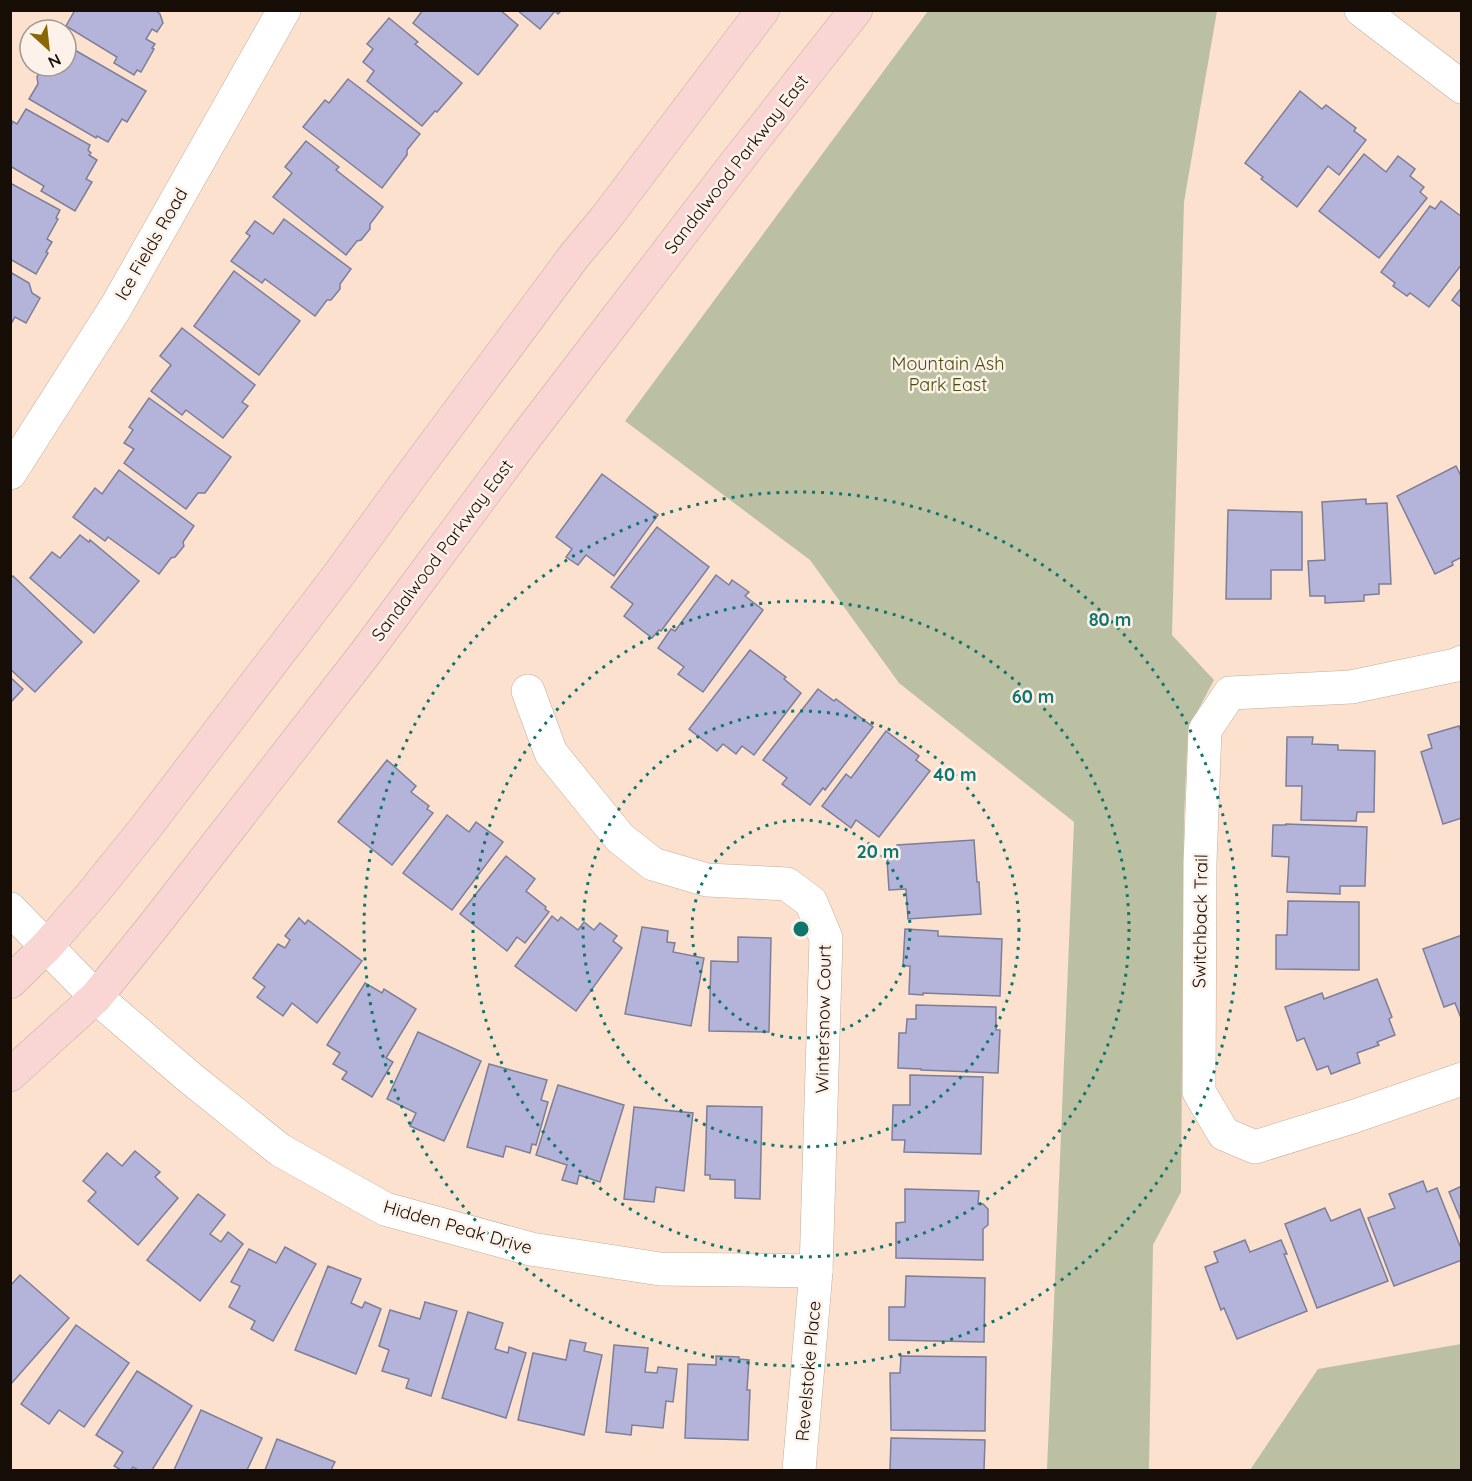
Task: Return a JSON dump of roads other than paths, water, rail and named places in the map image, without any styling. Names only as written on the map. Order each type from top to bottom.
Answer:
[{"type":"main road","points":[[10,982],[47,946],[135,840],[338,577],[575,255],[763,10]]},
{"type":"main road","name":"Sandalwood Parkway East","points":[[10,1075],[96,997],[155,924],[367,651],[525,438],[856,10]]},
{"type":"street","name":"Ice Fields Road","points":[[10,473],[116,307],[284,10]]},
{"type":"street","points":[[1361,10],[1461,87]]},
{"type":"street","name":"Switchback Trail","points":[[1461,662],[1456,665],[1351,687],[1230,693],[1205,730],[1200,863],[1199,1092],[1224,1134],[1255,1147],[1355,1116],[1461,1078]]},
{"type":"street","name":"Wintersnow Court","points":[[528,691],[550,753],[620,838],[653,864],[708,880],[787,884],[811,902],[826,938],[816,1271]]},
{"type":"street","name":"Hidden Peak Drive","points":[[10,909],[96,997],[189,1077],[280,1150],[385,1209],[531,1249],[660,1269],[816,1271]]},
{"type":"street","name":"Revelstoke Place","points":[[799,1470],[816,1271]]},
{"type":"park label","name":"Mountain Ash Park East","points":[[948,373]]}]
